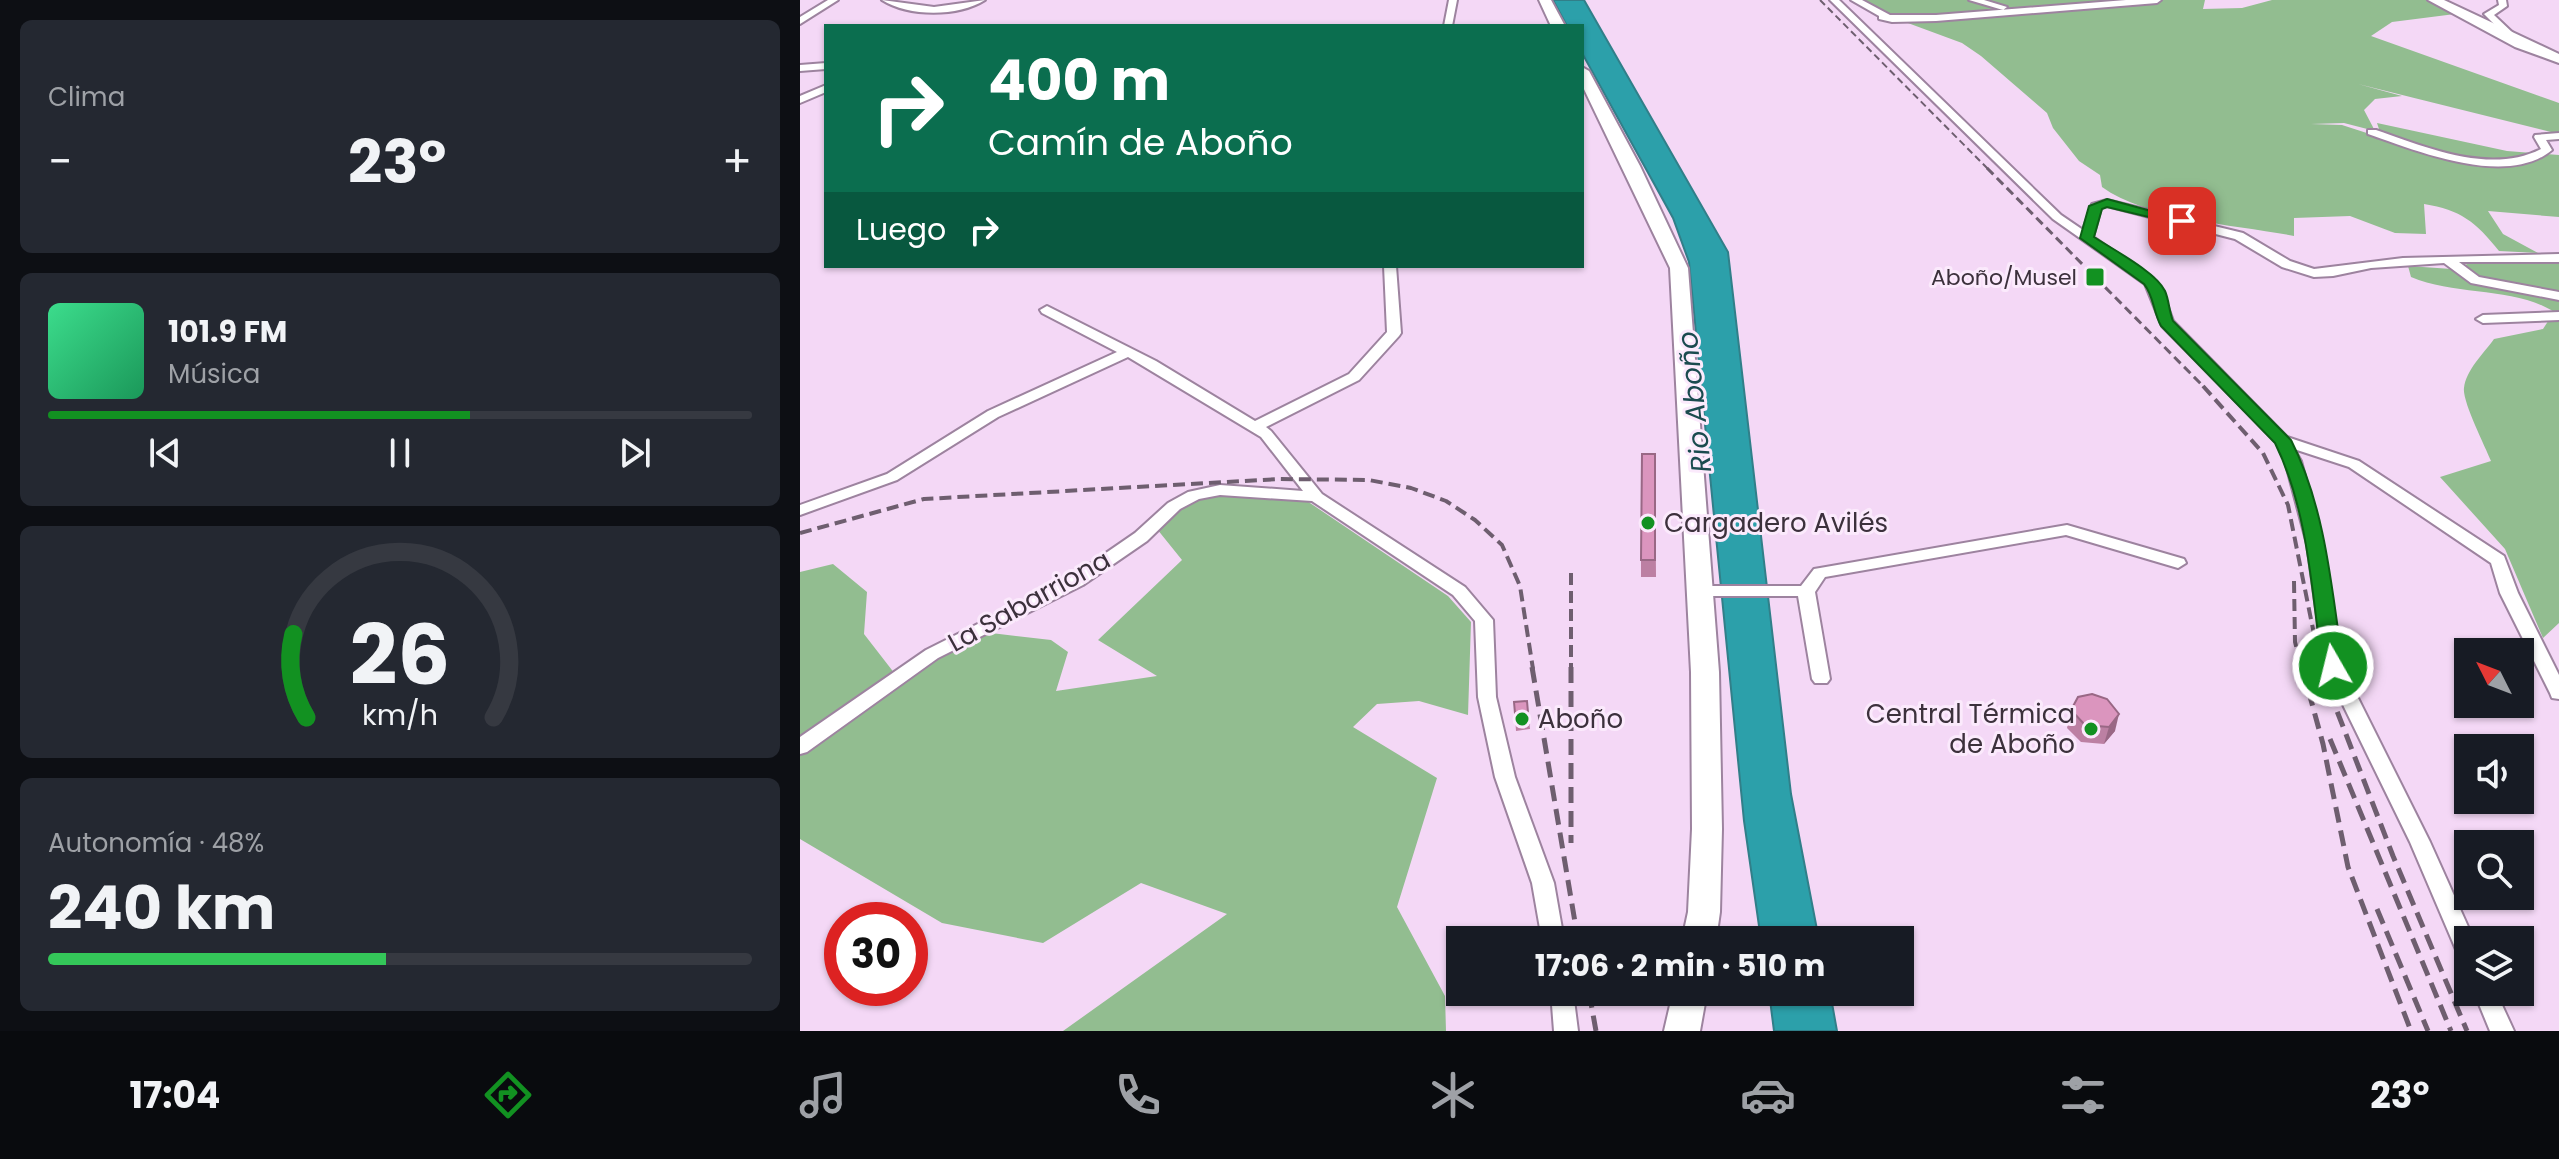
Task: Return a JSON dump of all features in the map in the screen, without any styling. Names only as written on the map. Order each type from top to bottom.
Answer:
[{"type":"street","points":[[800,21],[834,0]]},
{"type":"street","points":[[886,0],[922,11],[957,8],[981,0]]},
{"type":"street","points":[[1448,24],[1453,0]]},
{"type":"street","points":[[1545,0],[1557,24]]},
{"type":"street","points":[[1834,0],[2057,217],[2149,281],[2159,292],[2160,308],[2167,323],[2282,440],[2293,461],[2315,544],[2333,666],[2420,842],[2457,926]]},
{"type":"street","points":[[1855,0],[1882,17],[1897,21]]},
{"type":"street","points":[[1973,0],[2021,9]]},
{"type":"street","points":[[1882,17],[1936,18],[2157,0]]},
{"type":"street","points":[[2434,0],[2516,42],[2559,59]]},
{"type":"street","points":[[2502,0],[2503,6],[2490,11],[2489,16],[2516,42]]},
{"type":"street","points":[[800,68],[824,66]]},
{"type":"street","points":[[1584,75],[1632,166],[1679,268],[1707,591],[1707,829],[1702,926]]},
{"type":"street","points":[[800,100],[824,89]]},
{"type":"street","points":[[2372,132],[2440,154],[2496,162],[2540,156],[2547,150],[2539,137],[2559,136]]},
{"type":"street","points":[[2087,238],[2096,206],[2107,203],[2239,236],[2280,261],[2327,275],[2381,263],[2449,261],[2481,256],[2559,258]]},
{"type":"street","points":[[2449,261],[2475,280],[2559,296]]},
{"type":"street","points":[[1255,427],[1354,377],[1394,333],[1390,268]]},
{"type":"street","points":[[1047,310],[1128,352],[1266,434],[1316,497],[1459,591],[1484,620],[1490,710],[1505,777],[1543,883],[1551,926]]},
{"type":"street","points":[[2483,319],[2559,316]]},
{"type":"street","points":[[800,510],[892,477],[993,414],[1128,352]]},
{"type":"street","points":[[2282,440],[2354,464],[2498,560],[2509,593],[2559,693]]},
{"type":"street","name":"La Sabarriona","points":[[800,747],[932,654],[1077,581],[1141,537],[1174,506],[1194,495],[1233,490],[1316,497]]},
{"type":"street","points":[[1821,679],[1806,591],[1820,573],[2067,530],[2178,563]]},
{"type":"street","points":[[1707,591],[1806,591]]},
{"type":"street","points":[[1563,1006],[1566,1031]]},
{"type":"street","points":[[1682,1031],[1687,1006]]},
{"type":"street","points":[[2491,1006],[2502,1031]]},
{"type":"shaded area","points":[[1553,0],[1584,0],[1728,252],[1791,794],[1816,926],[1759,926],[1744,821],[1689,262],[1673,218],[1584,57],[1584,24],[1566,24]]},
{"type":"shaded area","points":[[1861,0],[2205,0],[2203,9],[2242,8],[2272,0],[2426,0],[2455,14],[2392,22],[2371,36],[2559,103],[2559,134],[2358,84],[2402,96],[2375,99],[2364,110],[2375,131],[2344,123],[2311,124],[2342,125],[2407,146],[2380,132],[2377,123],[2507,151],[2559,155],[2559,217],[2488,211],[2503,234],[2538,253],[2499,251],[2467,219],[2424,204],[2426,234],[2395,233],[2350,216],[2294,218],[2294,236],[2194,220],[2143,207],[2102,187],[2100,175],[2079,161],[2053,128],[2047,113],[1981,56],[1962,43],[1897,19]]},
{"type":"shaded area","points":[[2489,257],[2559,263],[2559,623],[2543,638],[2505,549],[2440,477],[2491,461],[2464,394],[2465,381],[2476,362],[2494,339],[2543,329],[2554,312],[2522,299],[2429,283],[2411,277],[2408,266],[2452,269]]},
{"type":"shaded area","points":[[1219,495],[1307,501],[1448,596],[1471,622],[1468,715],[1419,701],[1377,704],[1353,727],[1437,778],[1397,907],[1445,996],[1446,1031],[1063,1031],[1227,914],[1141,883],[1043,943],[942,923],[928,915],[928,902],[906,902],[800,839],[800,754],[936,659],[991,633],[1051,640],[1068,652],[1056,691],[1157,676],[1098,640],[1182,560],[1157,529],[1185,506]]},
{"type":"shaded area","points":[[833,564],[867,592],[864,634],[895,674],[800,741],[800,572]]},
{"type":"shaded area","points":[[1771,1006],[1833,1006],[1837,1031],[1774,1031]]},
{"type":"building","name":"Cargadero Avilés","points":[[1642,454],[1655,454],[1655,560],[1641,560]]},
{"type":"building","points":[[2092,694],[2107,699],[2119,714],[2109,727],[2085,725],[2071,710],[2078,697]]},
{"type":"building","name":"Aboño","points":[[1527,701],[1529,724],[1516,725],[1514,702]]},
{"type":"railway","points":[[1820,0],[1989,170]]},
{"type":"railway","points":[[1987,168],[2205,388]]},
{"type":"railway","points":[[2203,386],[2263,453],[2288,505],[2321,669]]},
{"type":"railway","points":[[800,533],[924,499],[1279,479],[1369,480],[1411,488],[1446,501],[1475,520],[1502,545],[1520,586],[1533,669]]},
{"type":"railway","points":[[1571,573],[1571,843]]},
{"type":"railway","points":[[2294,581],[2295,642],[2302,669]]},
{"type":"railway","points":[[1532,667],[1576,926]]},
{"type":"railway","points":[[2302,667],[2323,744],[2348,867],[2411,1031]]},
{"type":"railway","points":[[2320,667],[2393,856],[2467,1031]]},
{"type":"railway","points":[[2330,739],[2451,1031]]},
{"type":"railway","points":[[2377,909],[2428,1031]]},
{"type":"railway","points":[[1592,1006],[1596,1031]]},
{"type":"place","name":"Aboño/Musel","points":[[2095,277]]},
{"type":"place","name":"Cargadero Avilés","points":[[1648,523]]},
{"type":"place","name":"Aboño","points":[[1522,719]]},
{"type":"place","name":"Central Térmica de Aboño","points":[[2091,729]]},
{"type":"route","points":[[2182,221],[2107,203],[2096,206],[2087,238],[2149,281],[2159,292],[2160,308],[2167,323],[2282,440],[2293,461],[2315,544],[2333,666]]},
{"type":"water label","name":"Rio Aboño","points":[[1694,402]]}]
